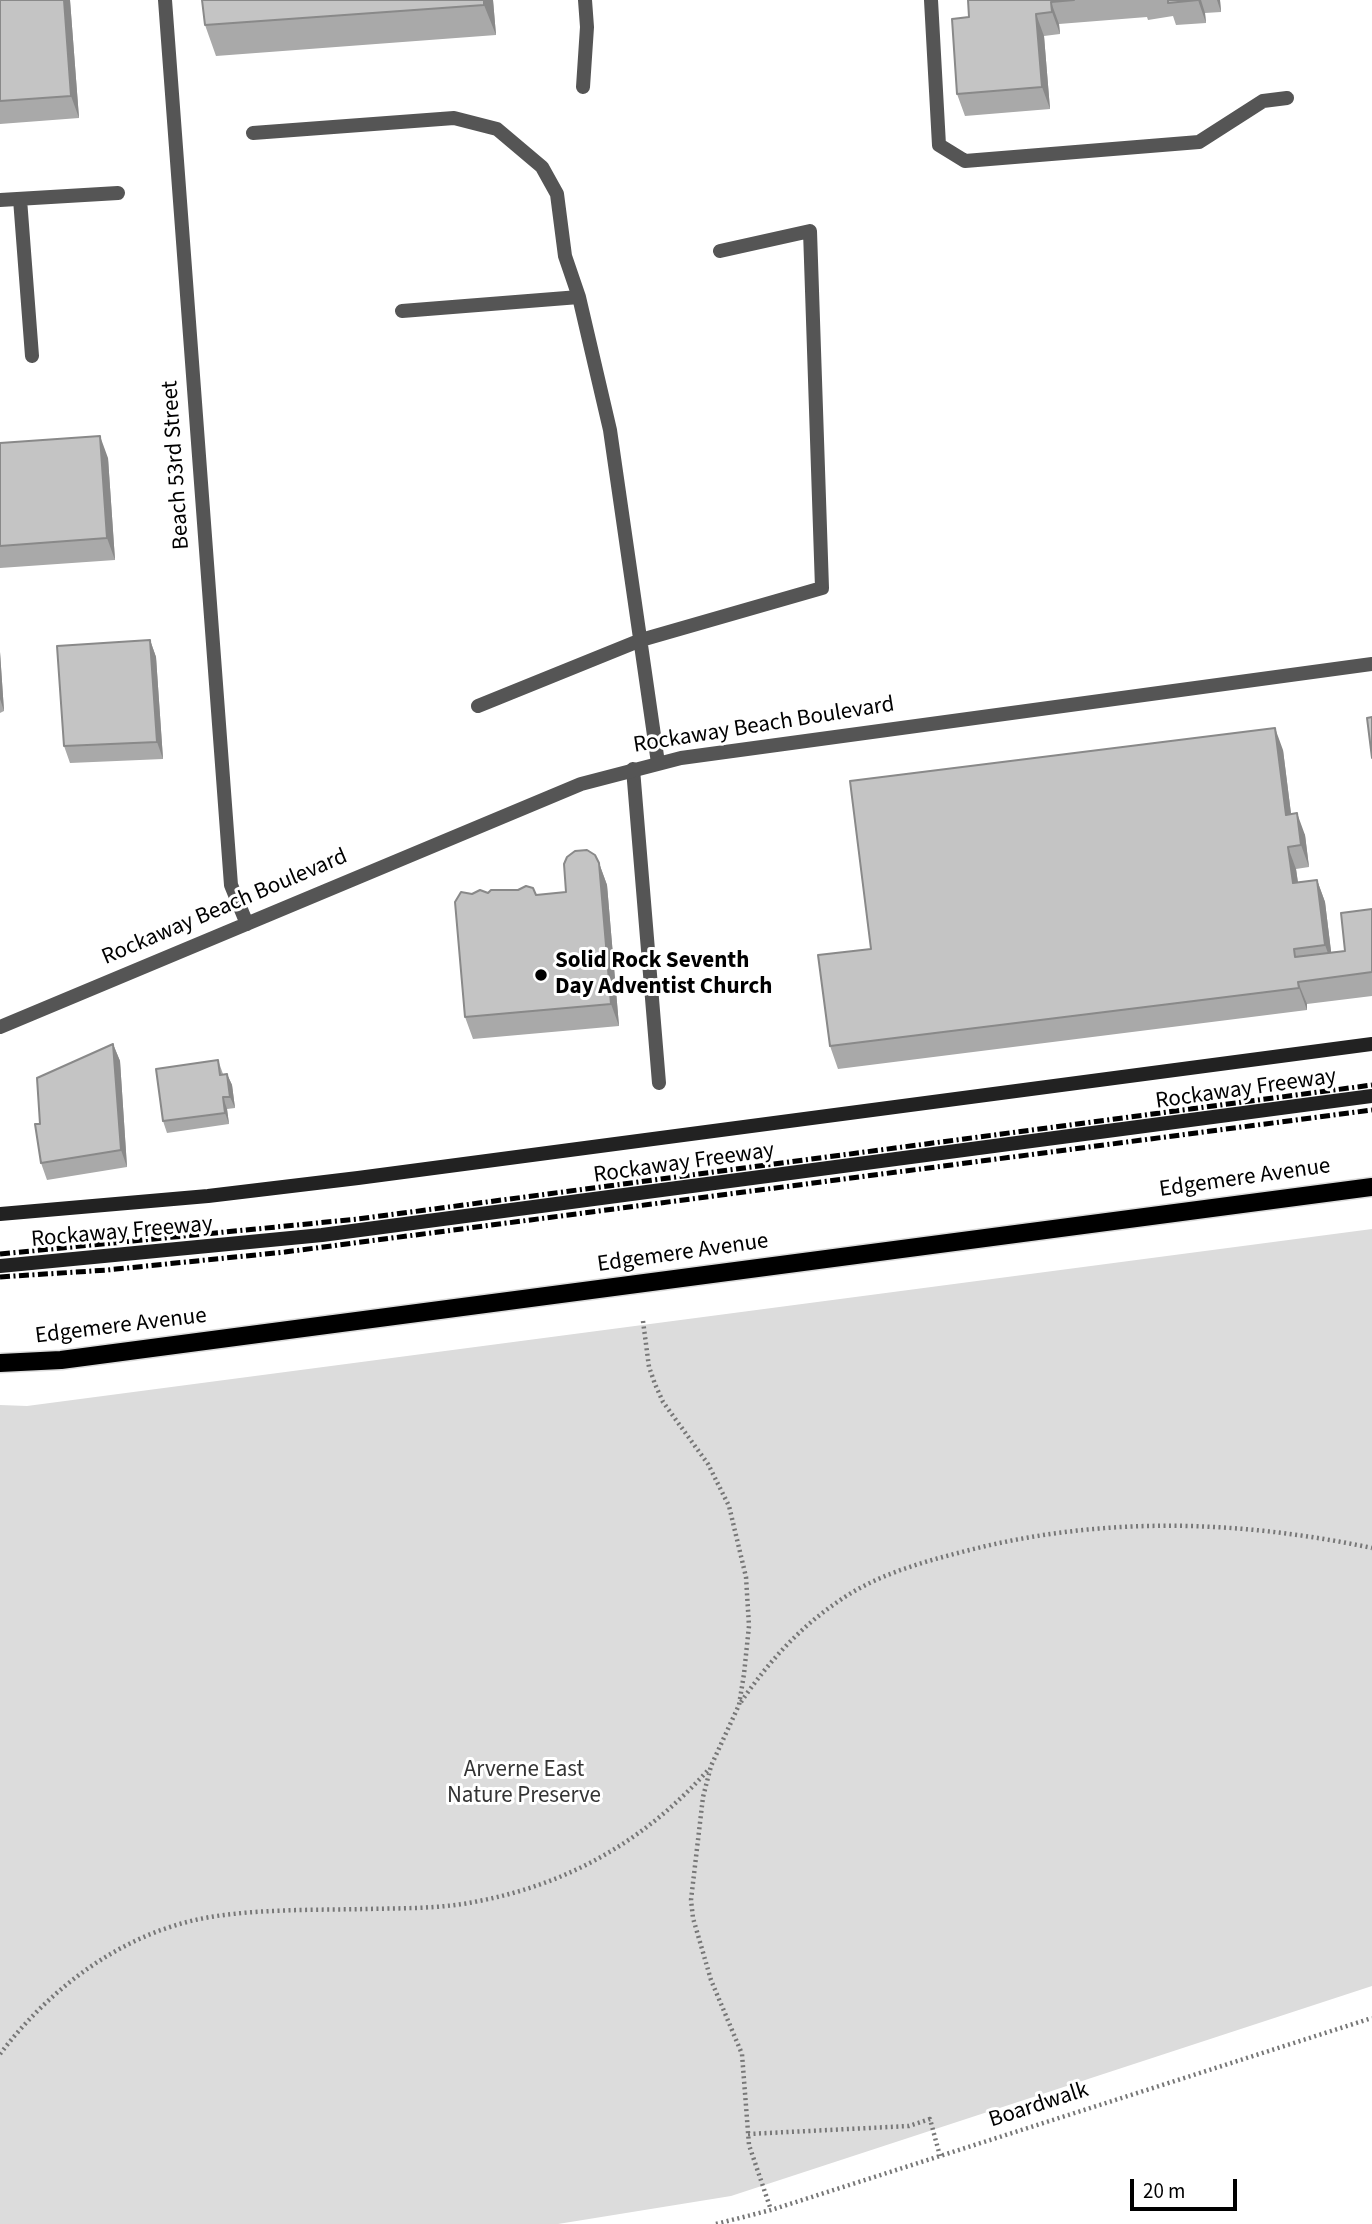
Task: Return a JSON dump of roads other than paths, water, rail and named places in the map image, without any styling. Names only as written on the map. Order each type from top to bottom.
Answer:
[{"type":"main road","name":"Edgemere Avenue","points":[[0,1363],[75,1358],[1372,1187]]},
{"type":"street","name":"Beach 53rd Street","points":[[165,0],[231,885],[247,924]]},
{"type":"street","points":[[583,87],[587,27],[585,0]]},
{"type":"street","points":[[931,0],[939,145],[965,161],[1199,142],[1262,101],[1287,97]]},
{"type":"street","points":[[253,133],[454,118],[497,129],[542,167],[557,194],[565,256],[579,298],[610,430],[658,763]]},
{"type":"street","points":[[0,200],[118,193]]},
{"type":"street","points":[[20,199],[32,356]]},
{"type":"street","points":[[478,706],[641,640],[822,588],[810,231],[720,251]]},
{"type":"street","points":[[402,311],[579,298]]},
{"type":"street","name":"Rockaway Beach Boulevard","points":[[0,1027],[581,784],[632,769],[658,763],[1372,664]]},
{"type":"street","points":[[632,769],[659,1083]]},
{"type":"street","name":"Rockaway Freeway","points":[[0,1213],[208,1196],[358,1178],[1372,1044]]},
{"type":"street","name":"Rockaway Freeway","points":[[0,1266],[322,1235],[1372,1096]]},
{"type":"railway","points":[[0,1254],[358,1219],[1372,1085]]},
{"type":"railway","points":[[0,1277],[107,1270],[285,1252],[1372,1110]]},
{"type":"place","name":"Solid Rock Seventh Day Adventist Church","points":[[541,975]]},
{"type":"park label","name":"Arverne East Nature Preserve","points":[[524,1784]]}]
